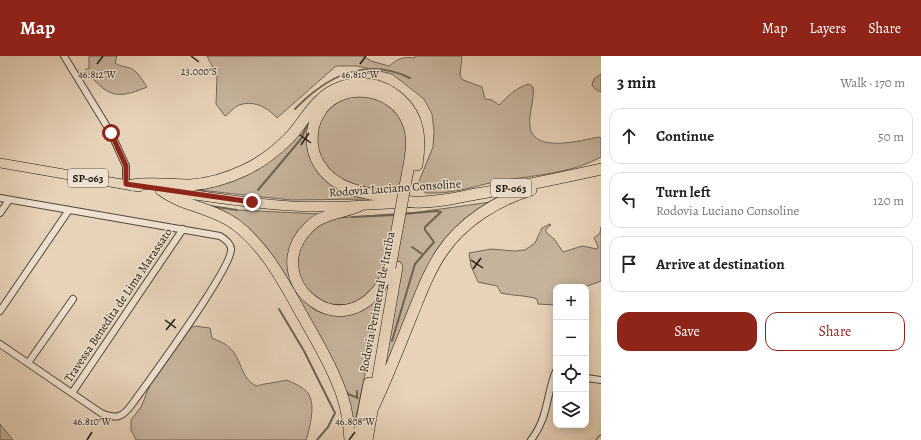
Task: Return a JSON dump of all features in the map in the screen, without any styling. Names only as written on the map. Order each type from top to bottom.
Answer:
[{"type":"highway","points":[[129,185],[149,183],[184,185],[203,183],[226,178],[245,170],[265,159],[281,146],[323,97],[341,87],[357,83],[368,84],[386,89],[394,94],[410,109],[417,123],[419,135],[419,148],[412,170]]},
{"type":"highway","points":[[412,170],[412,144],[408,123],[399,108],[384,96],[366,91],[347,93],[330,102],[319,113],[313,128],[312,146],[317,162],[331,178],[345,187],[362,193],[413,202]]},
{"type":"highway","name":"Rodovia Luciano Consoline","points":[[413,202],[453,198],[601,169]]},
{"type":"highway","name":"Rodovia Perimetral de Itatiba","points":[[358,440],[412,170]]},
{"type":"highway","points":[[372,410],[429,275],[450,242],[466,225],[488,209],[521,193],[549,185],[568,176]]},
{"type":"highway","points":[[161,190],[176,199],[197,205],[227,219],[243,231],[269,259],[334,373],[344,400],[350,440]]},
{"type":"highway","points":[[359,206],[318,220],[308,227],[299,239],[294,250],[293,265],[299,287],[309,299],[323,307],[336,310],[350,309],[362,305],[375,295],[392,269]]},
{"type":"highway","name":"Rodovia Perimetral de Itatiba","points":[[367,440],[392,269]]},
{"type":"main road","name":"Rodovia Luciano Consoline","points":[[0,163],[161,190],[276,205],[359,206],[413,202]]},
{"type":"street","points":[[64,56],[111,133],[126,166],[129,185]]},
{"type":"street","points":[[0,198],[220,236],[227,240],[232,248],[230,258],[193,317],[126,413],[118,417],[110,417],[101,413],[0,344]]},
{"type":"street","points":[[0,213],[9,200]]},
{"type":"street","points":[[0,311],[69,210]]},
{"type":"street","name":"Travessa Benedita de Lima Marassato","points":[[72,393],[183,229]]},
{"type":"street","points":[[28,363],[72,299]]},
{"type":"street","points":[[589,378],[601,380]]},
{"type":"street","points":[[531,440],[538,431],[546,411],[553,383]]},
{"type":"shaded area","points":[[89,56],[117,56],[115,63],[130,68],[134,71],[141,77],[147,87],[126,94],[112,93],[106,90],[99,85],[85,70],[89,68]]},
{"type":"shaded area","points":[[207,56],[363,56],[371,61],[389,66],[407,57],[462,56],[460,76],[463,80],[482,87],[485,99],[492,100],[499,105],[509,95],[521,87],[529,84],[533,87],[530,127],[533,135],[540,140],[549,143],[571,142],[599,137],[601,138],[601,157],[576,168],[549,174],[494,182],[452,192],[425,193],[418,184],[433,147],[434,131],[432,114],[424,99],[392,74],[357,66],[336,66],[277,118],[269,110],[259,105],[248,103],[237,106],[225,116],[216,104],[217,76]]},
{"type":"shaded area","points":[[601,74],[601,92],[595,89],[592,85],[594,79]]},
{"type":"shaded area","points":[[377,96],[391,106],[400,116],[405,128],[407,140],[405,166],[399,195],[348,185],[323,166],[314,139],[323,112],[345,97]]},
{"type":"shaded area","points":[[310,118],[312,159],[369,199],[291,200],[199,190],[225,182]]},
{"type":"shaded area","points":[[491,202],[454,231],[382,379],[401,266],[374,292],[354,305],[326,304],[303,286],[297,265],[301,244],[319,223],[338,218],[419,212]]},
{"type":"shaded area","points":[[211,206],[237,210],[319,214],[291,250],[308,303],[312,308],[323,313],[330,315],[344,315],[363,309],[381,296],[354,427],[278,268]]},
{"type":"shaded area","points":[[550,224],[551,225],[546,229],[546,232],[555,240],[563,252],[582,246],[597,249],[598,246],[594,238],[600,233],[601,227],[601,281],[589,286],[589,284],[553,284],[553,305],[538,304],[537,299],[501,293],[497,286],[478,282],[471,266],[469,253],[491,249],[514,251],[525,250],[535,243],[542,228]]},
{"type":"shaded area","points":[[195,326],[210,328],[212,338],[226,344],[229,347],[247,378],[256,386],[286,380],[298,385],[308,393],[312,403],[312,410],[306,440],[136,440],[131,430],[131,420],[141,407],[150,385],[176,344],[187,330]]},
{"type":"shaded area","points":[[0,424],[13,440],[0,440]]},
{"type":"waterway","points":[[295,109],[320,87],[334,79],[362,69],[378,69],[410,78]]},
{"type":"waterway","points":[[258,190],[301,139],[309,121]]},
{"type":"waterway","points":[[210,206],[237,210]]},
{"type":"waterway","points":[[392,341],[415,264],[434,242],[425,230],[425,227],[441,212],[436,211],[404,214]]},
{"type":"waterway","points":[[352,217],[395,215]]},
{"type":"waterway","points":[[412,247],[422,254]]},
{"type":"waterway","points":[[279,309],[304,351],[335,413],[328,427],[317,440]]},
{"type":"waterway","points":[[346,391],[348,394],[358,398]]},
{"type":"waterway","points":[[357,391],[357,397]]},
{"type":"route","points":[[111,133],[126,166],[126,184],[252,202]]}]
